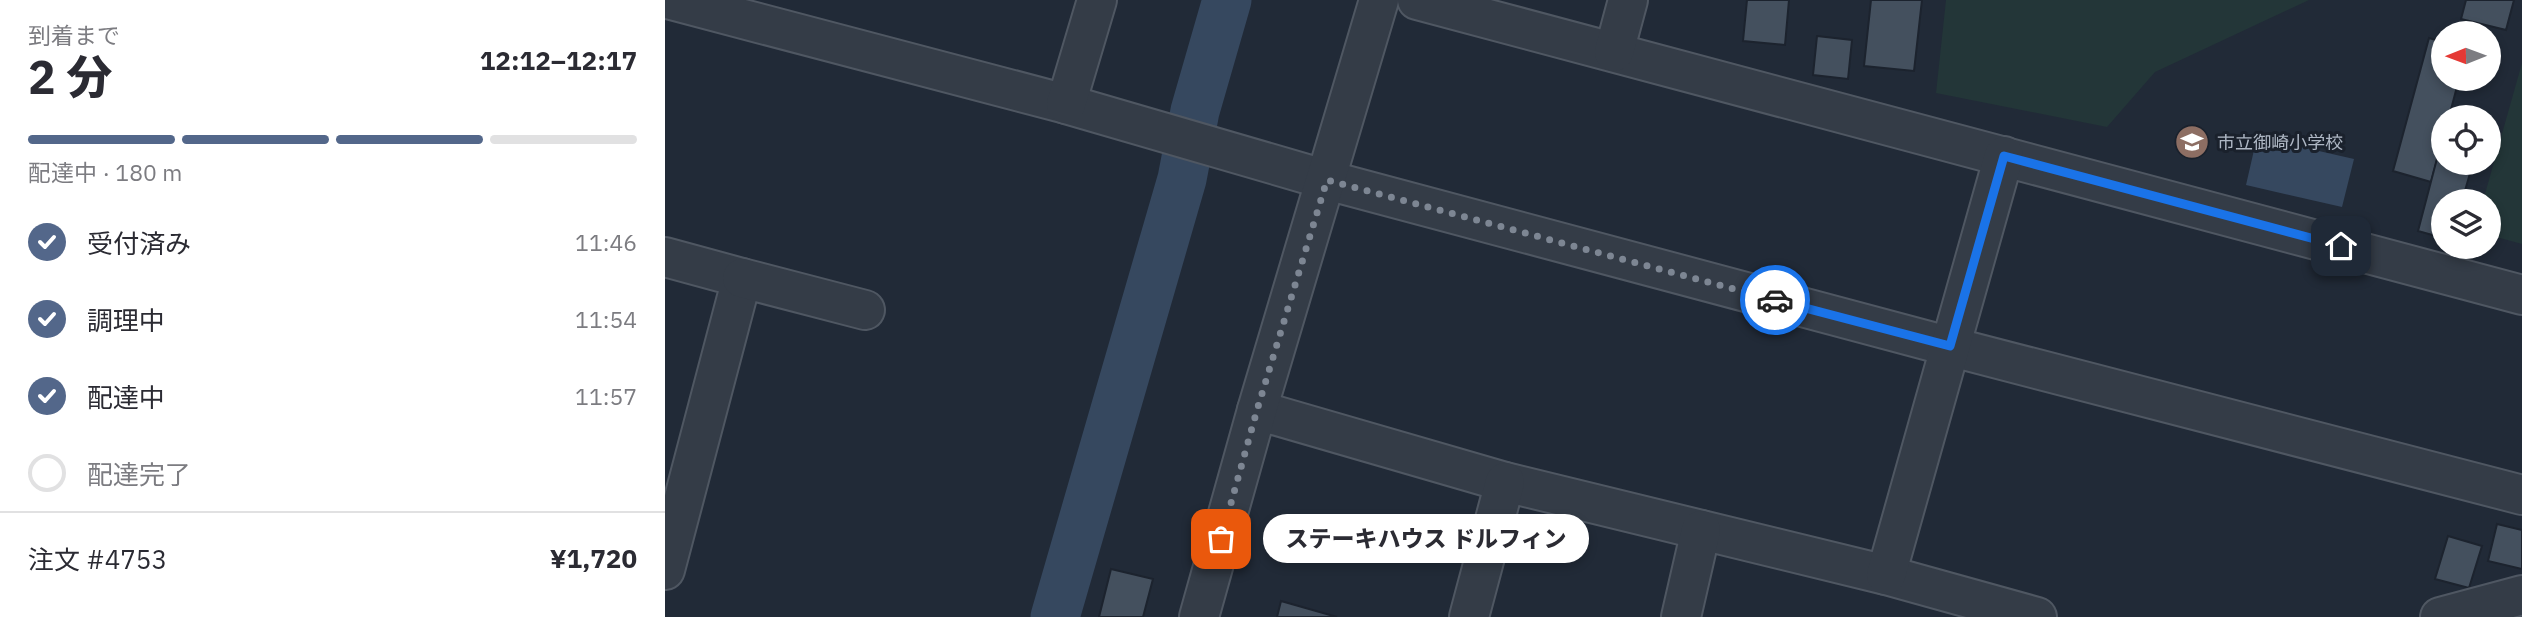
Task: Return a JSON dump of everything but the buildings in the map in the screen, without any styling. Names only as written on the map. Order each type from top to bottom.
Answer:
[{"type":"street","points":[[671,0],[1066,104],[1327,180],[2522,495]]},
{"type":"street","points":[[1066,104],[1097,0]]},
{"type":"street","points":[[1199,617],[1257,410],[1379,0]]},
{"type":"street","points":[[1417,0],[2522,295]]},
{"type":"street","points":[[1614,52],[1628,0]]},
{"type":"street","points":[[1886,575],[2004,156]]},
{"type":"street","points":[[665,257],[865,310]]},
{"type":"street","points":[[665,570],[742,278]]},
{"type":"street","points":[[1257,410],[1505,482],[1886,575],[1994,611],[2037,617]]},
{"type":"street","points":[[1469,617],[1505,482]]},
{"type":"street","points":[[1681,617],[1701,530]]},
{"type":"street","points":[[2440,617],[2522,595]]},
{"type":"shaded area","points":[[1946,0],[2309,0],[2155,72],[2107,127],[1936,93]]},
{"type":"shaded area","points":[[2522,63],[2522,244],[2501,238],[2501,189],[2486,189],[2490,175],[2501,175],[2501,137]]},
{"type":"water","points":[[2257,137],[2354,159],[2342,207],[2246,185]]},
{"type":"waterway","points":[[1055,617],[1182,179],[1195,111],[1227,0]]},
{"type":"way so far","points":[[1221,539],[1327,180],[1775,300]]},
{"type":"place","name":"市立御崎小学校","points":[[2192,142]]},
{"type":"place","name":"ステーキハウス ドルフィン","points":[[1221,539]]},
{"type":"route","points":[[1775,300],[1950,346],[2004,156],[2341,246]]}]
